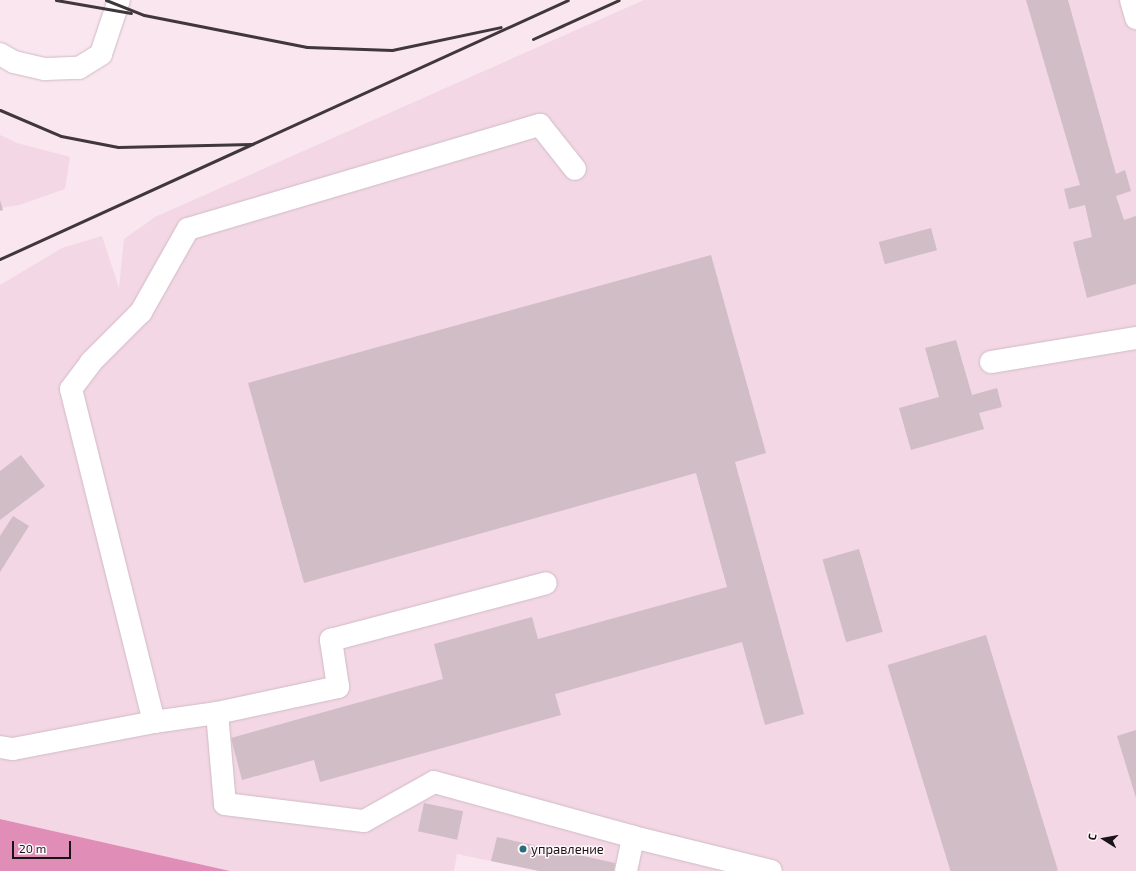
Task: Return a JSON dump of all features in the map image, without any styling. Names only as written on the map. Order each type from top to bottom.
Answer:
[{"type":"lane","points":[[0,54],[14,62],[45,69],[79,68],[101,54],[120,0]]},
{"type":"lane","points":[[1131,0],[1136,18]]},
{"type":"lane","points":[[154,722],[71,389],[91,362],[141,312],[188,229],[540,126],[575,169]]},
{"type":"lane","points":[[991,362],[1136,338]]},
{"type":"lane","points":[[0,747],[13,749],[154,722],[217,713],[338,687],[331,640],[546,583]]},
{"type":"lane","points":[[217,713],[225,804],[364,821],[434,782],[633,837],[771,871]]},
{"type":"lane","points":[[626,871],[633,837]]},
{"type":"shaded area","points":[[644,0],[1136,0],[1136,871],[539,871],[457,854],[454,871],[230,871],[0,819],[0,285],[62,248],[102,236],[119,288],[124,239],[155,217]]},
{"type":"shaded area","points":[[0,135],[17,143],[70,157],[65,189],[19,205],[0,208]]},
{"type":"shaded area","points":[[0,819],[230,871],[0,871]]},
{"type":"building","points":[[1026,0],[1068,0],[1116,174],[1125,170],[1131,191],[1116,196],[1124,220],[1136,216],[1136,284],[1087,298],[1073,242],[1092,237],[1085,205],[1069,209],[1064,189],[1080,185]]},
{"type":"building","points":[[0,200],[3,210],[0,211]]},
{"type":"building","points":[[931,228],[937,250],[885,264],[879,242]]},
{"type":"building","points":[[711,255],[766,453],[735,462],[804,714],[765,725],[742,642],[555,694],[561,715],[320,782],[314,760],[242,780],[231,738],[443,679],[434,644],[532,617],[538,639],[727,587],[696,473],[304,583],[248,383]]},
{"type":"building","points":[[956,340],[972,395],[997,388],[1002,407],[979,413],[984,429],[911,450],[899,408],[939,397],[925,348]]},
{"type":"building","points":[[21,455],[45,486],[0,520],[0,471]]},
{"type":"building","points":[[13,516],[29,526],[0,572],[0,536]]},
{"type":"building","points":[[859,549],[883,632],[846,642],[822,559]]},
{"type":"building","points":[[986,635],[1058,870],[950,871],[888,665]]},
{"type":"building","points":[[1136,730],[1136,798],[1117,736]]},
{"type":"building","points":[[424,803],[463,811],[457,840],[418,831]]},
{"type":"building","name":"управление","points":[[497,837],[615,863],[614,871],[539,871],[491,861]]},
{"type":"railway","points":[[56,0],[131,13]]},
{"type":"railway","points":[[106,0],[144,15],[307,47],[392,50],[501,27]]},
{"type":"railway","points":[[0,259],[568,0]]},
{"type":"railway","points":[[533,39],[619,0]]},
{"type":"railway","points":[[0,110],[61,136],[118,147],[252,144]]},
{"type":"place","name":"управление","points":[[523,849]]}]
